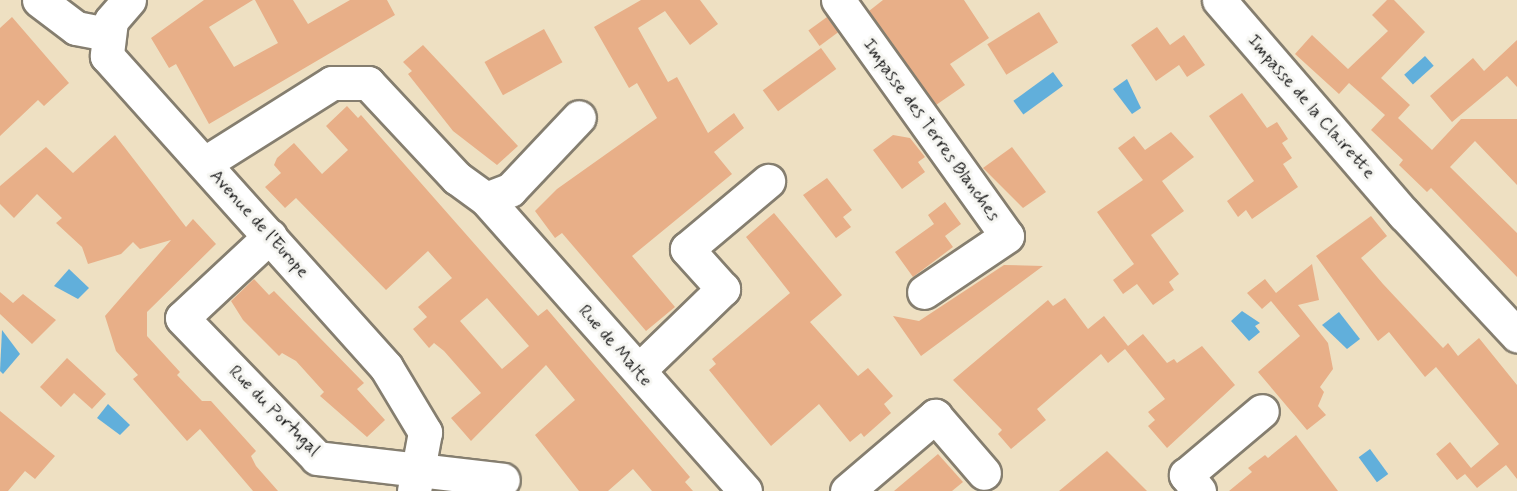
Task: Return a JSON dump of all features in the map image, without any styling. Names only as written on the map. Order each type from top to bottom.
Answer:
[{"type":"street","points":[[39,0],[76,28],[106,34],[129,0]]},
{"type":"street","name":"Impasse des Terres Blanches","points":[[838,0],[1007,236],[924,292]]},
{"type":"street","name":"Impasse de la Clairette","points":[[1219,0],[1404,214],[1517,335]]},
{"type":"street","name":"Avenue de l'Europe","points":[[106,34],[107,56],[117,70],[205,163],[386,367],[425,432],[417,480]]},
{"type":"street","name":"Rue de Malte","points":[[205,163],[332,83],[368,83],[457,178],[486,199],[745,491]]},
{"type":"street","points":[[486,199],[510,190],[579,117]]},
{"type":"street","points":[[639,370],[723,289],[687,249],[768,181]]},
{"type":"street","name":"Rue du Portugal","points":[[270,236],[182,318],[317,458],[417,480],[503,480]]},
{"type":"street","points":[[1199,491],[1186,475],[1262,411]]},
{"type":"street","points":[[847,491],[935,416],[984,473]]},
{"type":"water","points":[[1425,56],[1434,66],[1413,84],[1404,75]]},
{"type":"water","points":[[1053,72],[1063,86],[1023,115],[1013,101]]},
{"type":"water","points":[[1127,79],[1141,108],[1132,114],[1113,89]]},
{"type":"water","points":[[69,269],[89,288],[78,299],[54,286]]},
{"type":"water","points":[[1242,311],[1260,323],[1255,326],[1260,332],[1249,341],[1231,321]]},
{"type":"water","points":[[1339,312],[1360,339],[1347,349],[1322,325]]},
{"type":"water","points":[[2,330],[20,354],[3,374],[0,371]]},
{"type":"water","points":[[108,404],[130,425],[120,435],[97,418]]},
{"type":"water","points":[[1370,449],[1388,474],[1377,482],[1359,457]]},
{"type":"building","points":[[204,0],[253,0],[209,27],[234,67],[278,43],[255,0],[293,0],[308,24],[350,0],[387,0],[395,15],[209,124],[176,64],[169,68],[151,38]]},
{"type":"building","points":[[641,0],[700,0],[718,24],[690,45],[665,11],[638,28],[668,82],[677,77],[708,133],[734,113],[744,128],[714,152],[732,174],[632,256],[675,307],[646,331],[562,233],[555,238],[535,211],[557,189],[657,118],[637,83],[629,88],[594,27]]},
{"type":"building","points":[[883,0],[964,0],[989,38],[950,64],[965,85],[936,105],[869,11]]},
{"type":"building","points":[[1387,0],[1394,0],[1425,32],[1381,78],[1410,105],[1398,118],[1432,150],[1461,119],[1517,119],[1517,185],[1475,141],[1450,167],[1517,233],[1517,277],[1431,188],[1427,192],[1399,165],[1403,160],[1371,130],[1385,115],[1349,83],[1339,94],[1295,54],[1312,35],[1348,69],[1388,31],[1372,15]]},
{"type":"building","points":[[1039,12],[1058,43],[1006,75],[987,44]]},
{"type":"building","points":[[12,17],[69,83],[44,106],[38,100],[0,136],[0,28]]},
{"type":"building","points":[[827,17],[838,32],[820,46],[808,31]]},
{"type":"building","points":[[1157,27],[1170,45],[1184,35],[1205,65],[1187,77],[1179,65],[1156,81],[1131,45]]},
{"type":"building","points":[[544,29],[562,62],[503,95],[485,62]]},
{"type":"building","points":[[1517,40],[1517,87],[1507,76],[1452,122],[1430,96],[1473,58],[1484,71]]},
{"type":"building","points":[[423,45],[518,146],[497,165],[453,131],[408,74],[412,71],[403,62]]},
{"type":"building","points":[[821,48],[836,69],[778,111],[763,90]]},
{"type":"building","points":[[1242,93],[1267,128],[1277,122],[1288,139],[1282,143],[1292,158],[1283,164],[1298,187],[1252,219],[1246,210],[1238,217],[1227,201],[1254,181],[1209,116]]},
{"type":"building","points":[[347,106],[358,118],[361,115],[538,316],[547,309],[690,477],[685,482],[693,491],[652,491],[633,469],[608,491],[579,491],[535,435],[575,400],[546,365],[471,441],[451,418],[481,393],[444,351],[434,343],[429,348],[413,329],[427,317],[418,307],[452,278],[428,251],[386,290],[296,198],[285,208],[265,187],[281,173],[274,165],[277,158],[294,143],[322,174],[348,150],[326,126]],"holes":[[[487,298],[529,346],[502,369],[460,321]]]},
{"type":"building","points":[[1171,132],[1194,157],[1162,181],[1184,211],[1151,235],[1179,274],[1169,282],[1174,290],[1153,305],[1137,284],[1123,294],[1113,280],[1134,264],[1097,212],[1143,180],[1118,148],[1134,136],[1145,150]]},
{"type":"building","points":[[115,135],[186,227],[193,219],[216,244],[147,312],[147,336],[180,372],[177,375],[202,401],[211,401],[256,451],[251,456],[256,466],[278,491],[253,491],[200,429],[187,441],[133,379],[138,375],[116,351],[105,316],[171,240],[140,249],[133,242],[121,254],[88,264],[82,247],[56,223],[62,218],[37,194],[14,218],[0,204],[0,186],[46,147],[73,173]]},
{"type":"building","points":[[893,135],[910,138],[925,157],[918,162],[925,172],[902,189],[873,150]]},
{"type":"building","points":[[1012,147],[1046,192],[1023,208],[983,168]]},
{"type":"building","points":[[827,178],[852,210],[843,217],[851,227],[836,238],[803,195]]},
{"type":"building","points":[[945,202],[961,224],[945,236],[953,247],[913,277],[895,252],[934,224],[928,215]]},
{"type":"building","points":[[774,213],[842,295],[810,322],[858,376],[868,368],[893,396],[884,404],[891,413],[864,437],[861,433],[850,442],[819,404],[771,446],[709,370],[716,364],[712,359],[790,293],[746,237]]},
{"type":"building","points":[[1371,216],[1387,236],[1361,258],[1383,284],[1443,348],[1448,343],[1458,356],[1479,338],[1517,385],[1517,479],[1506,465],[1477,488],[1465,474],[1457,480],[1436,454],[1450,442],[1471,468],[1499,444],[1436,367],[1425,377],[1389,332],[1378,341],[1316,256]]},
{"type":"building","points":[[1312,264],[1319,300],[1298,305],[1328,343],[1333,369],[1320,387],[1324,392],[1318,406],[1326,415],[1307,430],[1258,372],[1300,336],[1271,301],[1262,309],[1247,293],[1265,279],[1276,293]]},
{"type":"building","points":[[1004,265],[1043,266],[921,356],[893,316],[919,321]]},
{"type":"building","points":[[254,279],[269,295],[274,291],[364,383],[357,389],[385,420],[367,437],[320,396],[324,392],[296,361],[282,353],[279,356],[243,320],[231,301]]},
{"type":"building","points":[[0,292],[13,303],[23,294],[56,320],[32,344],[0,314]]},
{"type":"building","points":[[1065,298],[1088,329],[1104,316],[1128,346],[1143,334],[1167,363],[1174,359],[1177,363],[1202,346],[1235,385],[1167,448],[1148,426],[1155,420],[1148,412],[1165,399],[1125,349],[1108,363],[1101,354],[1037,409],[1046,420],[1011,449],[998,434],[1002,430],[953,380],[1048,300],[1053,306]]},
{"type":"building","points":[[67,358],[106,394],[92,409],[74,393],[61,407],[40,387]]},
{"type":"building","points":[[0,411],[55,456],[35,479],[25,471],[8,491],[0,491]]},
{"type":"building","points":[[1296,435],[1338,491],[1229,491],[1252,472],[1248,468],[1265,455],[1268,458]]},
{"type":"building","points":[[1107,451],[1147,491],[1059,491]]},
{"type":"building","points":[[938,454],[963,482],[952,491],[894,491]]}]
